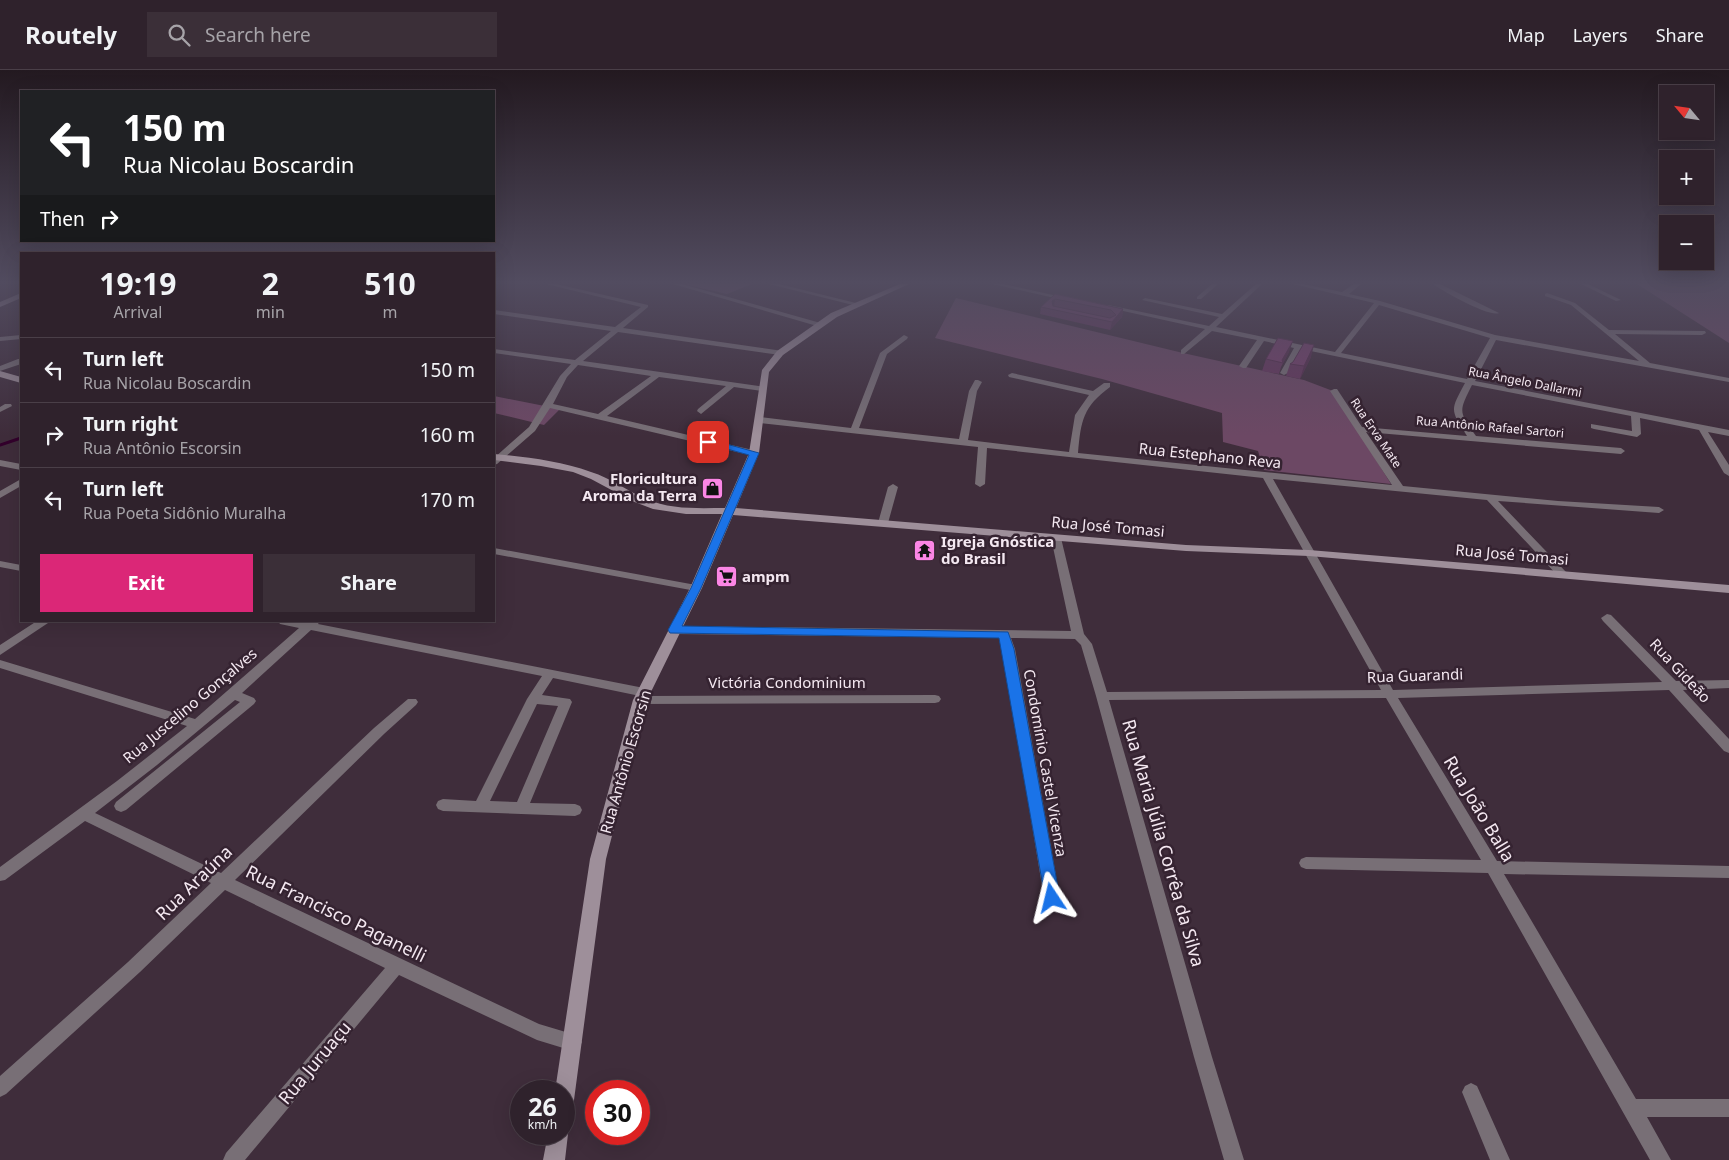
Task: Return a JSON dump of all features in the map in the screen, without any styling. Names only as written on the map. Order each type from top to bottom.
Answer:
[{"type":"main road","name":"Rua Antônio Escorsin","points":[[567,1080],[598,859],[642,696],[696,588],[754,453],[766,372],[780,353],[805,335]]},
{"type":"main road","points":[[2,376],[20,380]]},
{"type":"main road","name":"Rua José Tomasi","points":[[495,459],[544,463],[587,473],[624,493],[662,507],[688,510],[730,511],[1186,548],[1309,553],[1729,589]]},
{"type":"main road","points":[[554,1160],[556,1145]]},
{"type":"street","points":[[495,459],[532,428],[548,405],[564,376],[577,362],[612,335]]},
{"type":"street","points":[[659,335],[780,353]]},
{"type":"street","points":[[1184,352],[1204,335]]},
{"type":"street","name":"Rua Ângelo Dallarmi","points":[[1241,335],[1729,433]]},
{"type":"street","points":[[1336,354],[1351,335]]},
{"type":"street","points":[[1487,335],[1729,380]]},
{"type":"street","points":[[1611,335],[1648,365]]},
{"type":"street","points":[[0,339],[20,337]]},
{"type":"street","points":[[854,431],[884,353],[904,337]]},
{"type":"street","points":[[1473,438],[1458,416],[1457,406],[1494,337]]},
{"type":"street","points":[[1243,366],[1262,339]]},
{"type":"street","points":[[1284,373],[1298,347]]},
{"type":"street","points":[[495,351],[762,389]]},
{"type":"street","points":[[0,369],[20,361]]},
{"type":"street","points":[[600,417],[658,374]]},
{"type":"street","points":[[1012,375],[1094,394]]},
{"type":"street","points":[[963,442],[973,390],[978,382]]},
{"type":"street","points":[[701,411],[732,385]]},
{"type":"street","points":[[1073,455],[1078,416],[1085,402],[1107,385]]},
{"type":"street","name":"Rua Erva Mate","points":[[1334,391],[1398,488]]},
{"type":"street","points":[[548,405],[754,453]]},
{"type":"street","points":[[1594,426],[1637,434],[1635,414]]},
{"type":"street","name":"Rua Estephano Reva","points":[[759,420],[1266,476],[1490,498],[1659,510]]},
{"type":"street","points":[[1702,428],[1729,474]]},
{"type":"street","name":"Rua Antônio Rafael Sartori","points":[[1358,429],[1621,451]]},
{"type":"street","points":[[980,484],[983,444]]},
{"type":"street","points":[[0,463],[20,467]]},
{"type":"street","name":"Rua João Balla","points":[[1266,476],[1390,694],[1493,868],[1661,1160]]},
{"type":"street","points":[[0,495],[20,483]]},
{"type":"street","points":[[883,523],[893,487]]},
{"type":"street","points":[[1490,498],[1562,574]]},
{"type":"street","name":"Rua Maria Júlia Corrêa da Silva","points":[[1056,538],[1078,635],[1086,644],[1102,696],[1200,1047],[1234,1160]]},
{"type":"street","points":[[495,551],[696,588]]},
{"type":"street","points":[[0,564],[20,568]]},
{"type":"street","name":"Rua Gideão","points":[[1607,618],[1672,684],[1729,748]]},
{"type":"street","points":[[0,651],[44,622]]},
{"type":"street","name":"Victória Condominium","points":[[293,622],[311,624],[642,696],[935,699]]},
{"type":"street","name":"Rua Juscelino Gonçalves","points":[[0,876],[84,814],[196,724],[311,624]]},
{"type":"street","points":[[674,630],[1078,635]]},
{"type":"street","name":"Condomínio Castel Vicenza","points":[[1004,634],[1052,898]]},
{"type":"street","points":[[0,664],[196,724]]},
{"type":"street","points":[[480,807],[533,699],[549,675]]},
{"type":"street","name":"Rua Guarandi","points":[[1102,696],[1390,694],[1672,684],[1729,684]]},
{"type":"street","points":[[121,806],[250,701],[232,694]]},
{"type":"street","points":[[521,808],[566,702],[533,699]]},
{"type":"street","name":"Rua Araúna","points":[[0,1088],[134,967],[379,731],[412,702]]},
{"type":"street","points":[[443,805],[575,810]]},
{"type":"street","name":"Rua Francisco Paganelli","points":[[84,814],[537,1032],[573,1042]]},
{"type":"street","points":[[1306,863],[1729,872]]},
{"type":"street","name":"Rua Juruaçu","points":[[233,1160],[397,966]]},
{"type":"street","points":[[1471,1092],[1500,1160]]},
{"type":"street","points":[[1632,1108],[1729,1108]]},
{"type":"shaded area","points":[[937,335],[1108,335],[1304,380],[1333,391],[1391,484],[1264,470],[1258,451],[1223,442],[1222,413],[1102,379],[935,338]]},
{"type":"shaded area","points":[[1716,335],[1729,335],[1729,343]]},
{"type":"shaded area","points":[[495,396],[560,409],[544,425],[495,413]]},
{"type":"building","points":[[1278,338],[1293,341],[1282,360],[1283,363],[1266,359]]},
{"type":"building","points":[[1304,343],[1314,345],[1304,366],[1290,364],[1293,362]]},
{"type":"waterway","points":[[0,445],[20,438]]},
{"type":"place","name":"Floricultura Aroma da Terra","points":[[713,488]]},
{"type":"place","name":"Igreja Gnóstica do Brasil","points":[[925,551]]},
{"type":"place","name":"ampm","points":[[726,577]]},
{"type":"route","points":[[708,442],[754,453],[696,588],[674,630],[1004,634],[1052,898]]}]
